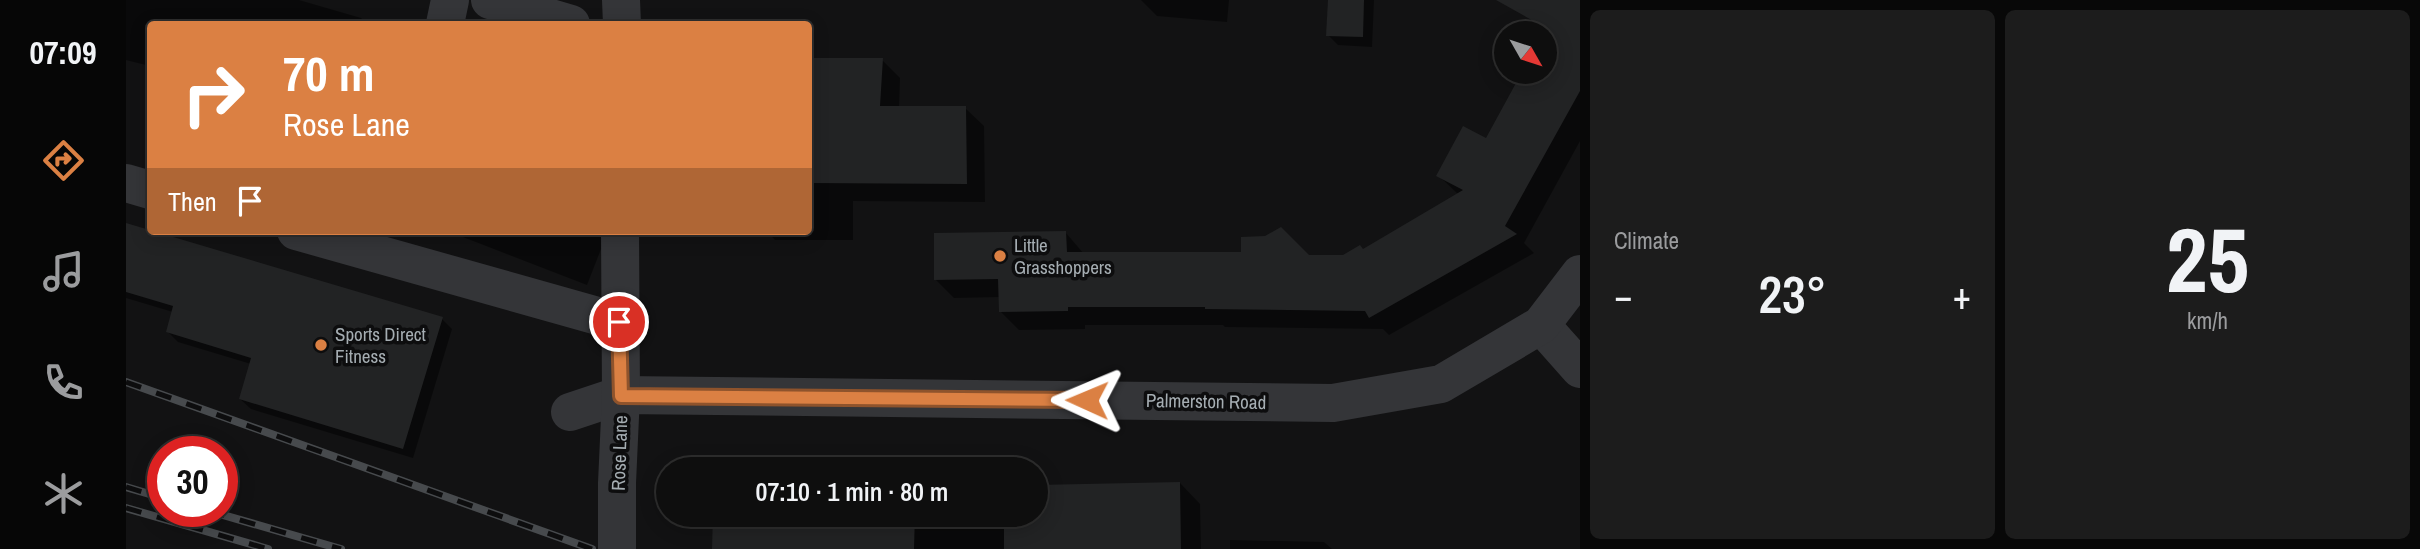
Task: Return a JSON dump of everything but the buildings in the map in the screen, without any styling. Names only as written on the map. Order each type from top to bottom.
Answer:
[{"type":"street","points":[[446,21],[450,0]]},
{"type":"street","points":[[490,0],[561,21]]},
{"type":"street","points":[[621,0],[622,21]]},
{"type":"street","points":[[126,183],[147,189]]},
{"type":"street","points":[[310,235],[619,322]]},
{"type":"street","name":"Rose Lane","points":[[617,549],[621,396],[620,235]]},
{"type":"street","name":"Palmerston Road","points":[[570,412],[621,396],[1333,403],[1441,384],[1541,325],[1580,274]]},
{"type":"street","points":[[1541,325],[1580,369]]},
{"type":"railway","points":[[126,382],[592,549]]},
{"type":"railway","points":[[126,487],[147,493]]},
{"type":"railway","points":[[126,508],[268,549]]},
{"type":"railway","points":[[238,519],[341,549]]},
{"type":"place","name":"Little Grasshoppers","points":[[1000,256]]},
{"type":"place","name":"Sports Direct Fitness","points":[[321,345]]},
{"type":"route","points":[[619,322],[621,396],[1087,400]]}]
